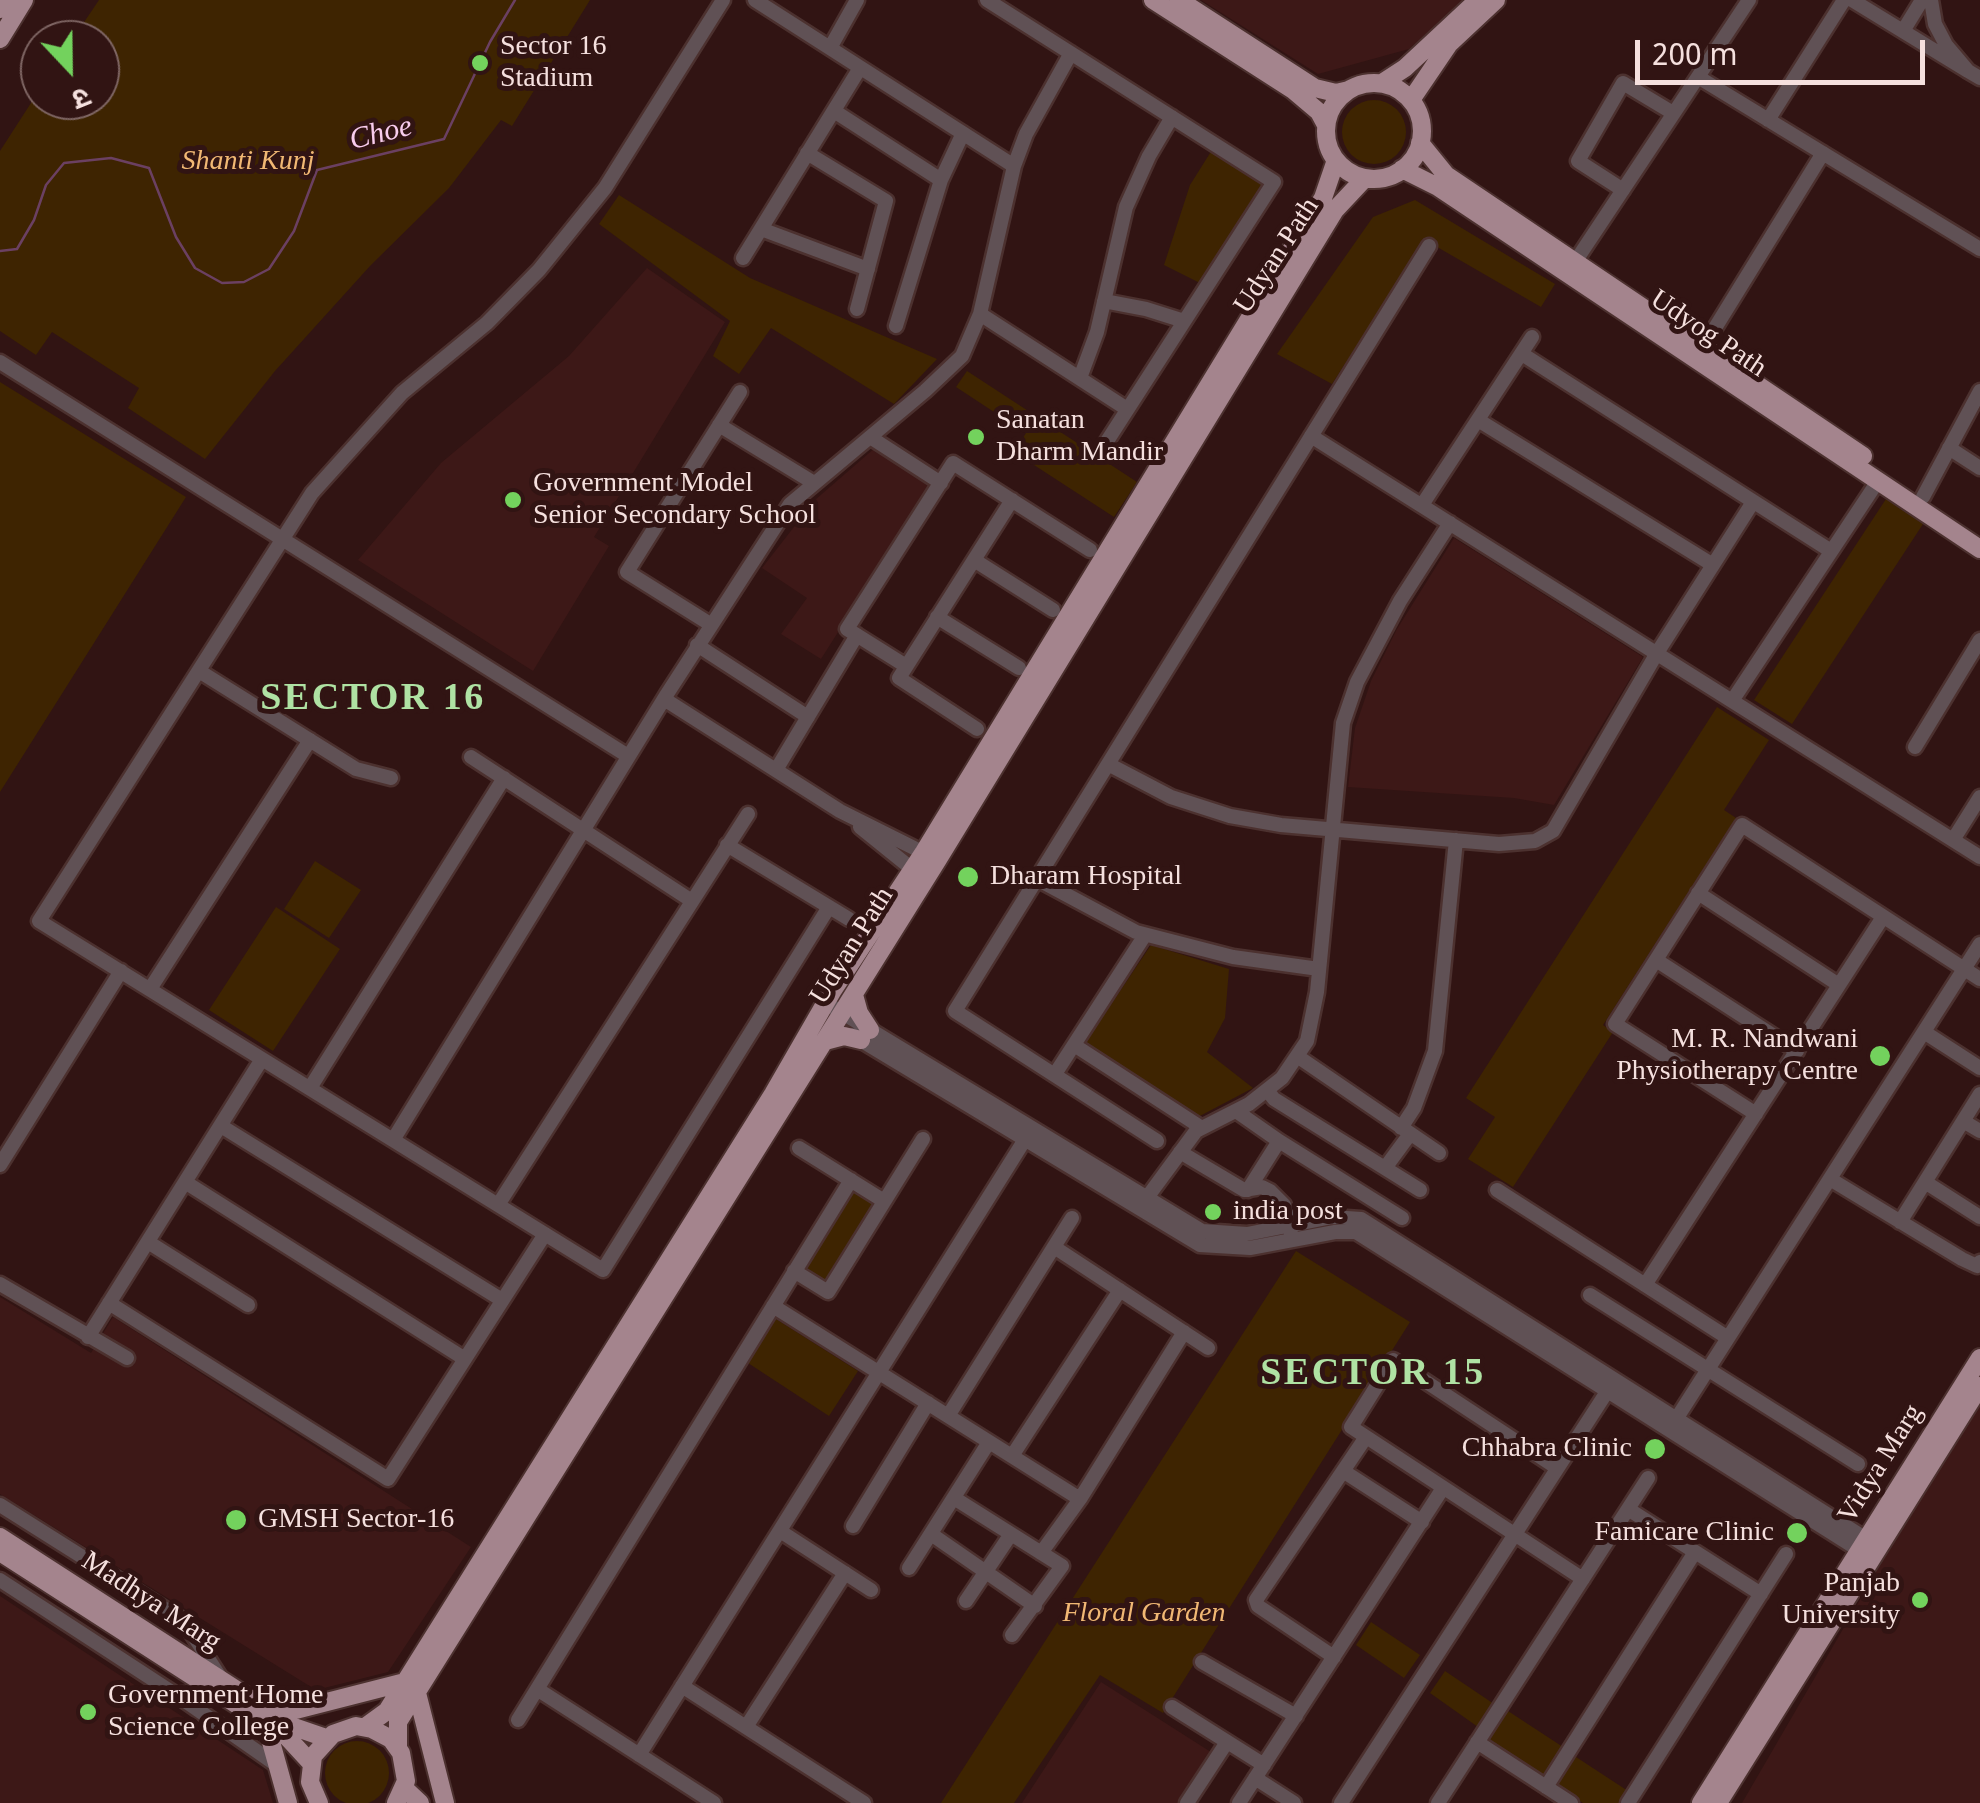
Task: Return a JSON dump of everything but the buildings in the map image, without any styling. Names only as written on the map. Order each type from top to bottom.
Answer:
[{"type":"main road","points":[[0,9],[6,0]]},
{"type":"main road","points":[[0,39],[24,0]]},
{"type":"main road","points":[[1153,0],[1294,90],[1320,112],[1326,125]]},
{"type":"main road","points":[[1179,0],[1315,88],[1336,93],[1368,83],[1382,83],[1398,89],[1411,100],[1421,120],[1420,144],[1414,158],[1402,169],[1388,176],[1366,178],[1349,172],[1336,160],[1326,140],[1326,125],[1333,105],[1348,90]]},
{"type":"main road","points":[[1382,83],[1404,68],[1478,0]]},
{"type":"main road","points":[[1411,100],[1449,44],[1496,0]]},
{"type":"main road","name":"Udyog Path","points":[[1420,144],[1446,175],[1980,535]]},
{"type":"main road","name":"Udyan Path","points":[[366,1727],[411,1688],[920,874],[1316,209],[1336,160]]},
{"type":"main road","name":"Udyog Path","points":[[1402,169],[1438,187],[1980,549]]},
{"type":"main road","name":"Udyan Path","points":[[930,857],[1334,210],[1366,178]]},
{"type":"main road","name":"Udyan Path","points":[[398,1747],[398,1722],[411,1688],[773,1094],[829,1019],[854,995],[920,874]]},
{"type":"main road","points":[[829,1019],[844,1036],[866,1035],[854,995]]},
{"type":"main road","name":"Vidya Marg","points":[[1718,1803],[1980,1358]]},
{"type":"main road","name":"Vidya Marg","points":[[1701,1803],[1980,1386]]},
{"type":"main road","name":"Madhya Marg","points":[[0,1536],[220,1687]]},
{"type":"main road","name":"Madhya Marg","points":[[0,1552],[271,1719],[326,1738]]},
{"type":"main road","points":[[178,1696],[220,1687]]},
{"type":"main road","points":[[288,1803],[271,1719],[411,1688],[444,1803]]},
{"type":"main road","name":"Madhya Marg","points":[[271,1719],[311,1762]]},
{"type":"main road","points":[[319,1803],[310,1782],[311,1762],[326,1738],[343,1728],[366,1727],[398,1747],[406,1774],[400,1796],[420,1803]]},
{"type":"street","points":[[724,0],[605,188],[539,270],[487,323],[402,393],[312,493],[39,920],[603,1270],[829,907]]},
{"type":"street","points":[[755,0],[1014,166]]},
{"type":"street","points":[[830,48],[857,0]]},
{"type":"street","points":[[987,0],[1274,182],[1102,449]]},
{"type":"street","points":[[1575,262],[1749,0]]},
{"type":"street","points":[[1768,120],[1844,0]]},
{"type":"street","points":[[1852,0],[1974,74]]},
{"type":"street","points":[[1903,31],[1922,0]]},
{"type":"street","points":[[1931,0],[1934,24],[1946,45],[1974,74]]},
{"type":"street","points":[[393,1140],[710,624],[790,504],[962,356],[980,314],[1014,166],[1026,134],[1071,53]]},
{"type":"street","points":[[743,258],[860,68]]},
{"type":"street","points":[[1698,77],[1980,249]]},
{"type":"street","points":[[1623,190],[1578,162],[1623,84],[1673,113]]},
{"type":"street","points":[[834,111],[941,180]]},
{"type":"street","points":[[1080,378],[1104,301],[1126,207],[1172,117]]},
{"type":"street","points":[[896,326],[941,180],[962,133]]},
{"type":"street","points":[[1715,328],[1823,153]]},
{"type":"street","points":[[808,154],[886,200],[858,309]]},
{"type":"street","points":[[761,229],[868,270]]},
{"type":"street","points":[[1157,1141],[955,1010],[1429,246]]},
{"type":"street","points":[[1104,301],[1184,321]]},
{"type":"street","points":[[980,314],[1127,410]]},
{"type":"street","points":[[1422,505],[1532,337]]},
{"type":"street","points":[[1522,354],[1831,551]]},
{"type":"street","points":[[0,362],[628,756]]},
{"type":"street","points":[[1923,497],[1980,391]]},
{"type":"street","points":[[710,624],[626,572],[740,392]]},
{"type":"street","points":[[1478,420],[1713,566]]},
{"type":"street","points":[[719,424],[814,484]]},
{"type":"street","points":[[1312,436],[1980,857]]},
{"type":"street","points":[[870,437],[940,483]]},
{"type":"street","points":[[1949,448],[1980,468]]},
{"type":"street","points":[[906,666],[847,629],[953,463],[1090,550]]},
{"type":"street","points":[[1732,700],[1878,481]]},
{"type":"street","points":[[978,728],[899,678],[1012,500]]},
{"type":"street","points":[[1108,764],[1171,797],[1230,816],[1281,825],[1498,844],[1535,841],[1553,831],[1657,653],[1753,502]]},
{"type":"street","points":[[1143,1203],[1196,1131],[1236,1111],[1282,1078],[1307,1041],[1319,969],[1343,723],[1358,682],[1400,601],[1450,523]]},
{"type":"street","points":[[974,560],[1053,610]]},
{"type":"street","points":[[938,617],[1020,668]]},
{"type":"street","points":[[776,770],[857,636]]},
{"type":"street","points":[[1915,747],[1980,640]]},
{"type":"street","points":[[697,645],[808,718]]},
{"type":"street","points":[[200,671],[356,769],[391,778]]},
{"type":"street","points":[[664,699],[840,811],[930,857]]},
{"type":"street","points":[[150,989],[310,740]]},
{"type":"street","points":[[471,757],[692,901]]},
{"type":"street","points":[[310,1088],[504,778]]},
{"type":"street","points":[[1953,840],[1980,796]]},
{"type":"street","points":[[840,811],[920,874]]},
{"type":"street","points":[[498,1205],[748,814]]},
{"type":"street","points":[[1756,1114],[1614,1024],[1742,825],[1980,980]]},
{"type":"street","points":[[1385,1168],[1405,1131],[1434,1051],[1456,840]]},
{"type":"street","points":[[728,845],[849,920]]},
{"type":"street","points":[[1037,879],[1092,912],[1145,934],[1262,963],[1319,969]]},
{"type":"street","points":[[1698,893],[1839,985]]},
{"type":"street","points":[[1645,1285],[1883,917]]},
{"type":"street","points":[[1055,1074],[1145,934]]},
{"type":"street","points":[[1673,1424],[1980,944]]},
{"type":"street","points":[[1656,960],[1796,1051]]},
{"type":"street","points":[[0,1164],[120,971]]},
{"type":"street","points":[[829,1019],[866,1035],[1143,1203],[1200,1245],[1250,1248],[1290,1233],[1356,1232],[1611,1385],[1869,1549]]},
{"type":"street","points":[[1924,1032],[1980,1068]]},
{"type":"street","points":[[1074,1045],[1202,1128]]},
{"type":"street","points":[[1297,1056],[1439,1153]]},
{"type":"street","points":[[88,1338],[262,1059]]},
{"type":"street","points":[[1266,1090],[1274,1100],[1420,1190]]},
{"type":"street","points":[[1900,1222],[1980,1094]]},
{"type":"street","points":[[1236,1111],[1402,1218]]},
{"type":"street","points":[[1963,1120],[1980,1131]]},
{"type":"street","points":[[221,1126],[502,1300]]},
{"type":"street","points":[[639,1755],[1028,1134]]},
{"type":"street","points":[[794,1271],[828,1292],[923,1138]]},
{"type":"street","points":[[1248,1190],[1280,1141]]},
{"type":"street","points":[[799,1148],[884,1201]]},
{"type":"street","points":[[1180,1152],[1248,1190],[1262,1187],[1280,1200],[1287,1211],[1290,1233]]},
{"type":"street","points":[[1830,1178],[1977,1266],[1980,1262]]},
{"type":"street","points":[[518,1720],[850,1180]]},
{"type":"street","points":[[185,1182],[465,1359]]},
{"type":"street","points":[[1925,1182],[1980,1217]]},
{"type":"street","points":[[1497,1190],[1728,1338]]},
{"type":"street","points":[[948,1416],[1072,1218]]},
{"type":"street","points":[[109,1303],[388,1479],[545,1234]]},
{"type":"street","points":[[148,1242],[248,1306]]},
{"type":"street","points":[[1054,1247],[1208,1348]]},
{"type":"street","points":[[0,1284],[127,1358]]},
{"type":"street","points":[[1012,1456],[1120,1290]]},
{"type":"street","points":[[1590,1295],[1858,1464]]},
{"type":"street","points":[[773,1306],[1080,1498]]},
{"type":"street","points":[[1042,1553],[1184,1332]]},
{"type":"street","points":[[1557,1468],[1392,1360],[1351,1427],[1583,1579]]},
{"type":"street","points":[[1341,1803],[1611,1385]]},
{"type":"street","points":[[853,1526],[928,1404]]},
{"type":"street","points":[[1334,1657],[1258,1606],[1256,1600],[1366,1438]]},
{"type":"street","points":[[910,1568],[989,1442]]},
{"type":"street","points":[[1343,1471],[1422,1522]]},
{"type":"street","points":[[1440,1802],[1648,1478]]},
{"type":"street","points":[[1239,1803],[1444,1488]]},
{"type":"street","points":[[954,1498],[1062,1566],[1012,1635]]},
{"type":"street","points":[[0,1505],[184,1620],[220,1687]]},
{"type":"street","points":[[1628,1510],[1761,1594]]},
{"type":"street","points":[[780,1530],[871,1590]]},
{"type":"street","points":[[931,1534],[1035,1606]]},
{"type":"street","points":[[966,1601],[1011,1534]]},
{"type":"street","points":[[1546,1787],[1695,1552]]},
{"type":"street","points":[[1628,1803],[1786,1554]]},
{"type":"street","points":[[746,1727],[845,1573]]},
{"type":"street","points":[[0,1580],[278,1766]]},
{"type":"street","points":[[1202,1662],[1296,1716]]},
{"type":"street","points":[[682,1686],[864,1803]]},
{"type":"street","points":[[537,1689],[714,1803]]},
{"type":"street","points":[[1172,1708],[1227,1742],[1294,1803]]},
{"type":"street","points":[[1187,1803],[1227,1742]]},
{"type":"street","points":[[1477,1742],[1571,1803]]},
{"type":"shaded area","points":[[1201,0],[1466,0],[1409,49],[1318,74]]},
{"type":"shaded area","name":"Government Model Senior Secondary School","points":[[647,268],[725,322],[594,537],[609,546],[533,671],[358,560],[441,463],[569,356]]},
{"type":"shaded area","points":[[876,447],[932,484],[821,659],[781,634],[807,598],[762,568],[815,500]]},
{"type":"shaded area","points":[[1454,538],[1643,657],[1554,805],[1514,798],[1348,787],[1355,728],[1371,681],[1397,629]]},
{"type":"shaded area","name":"GMSH Sector-16","points":[[0,1297],[91,1353],[113,1317],[471,1547],[388,1672],[316,1690],[0,1494]]},
{"type":"shaded area","name":"Panjab University","points":[[1980,1393],[1980,1803],[1742,1803],[1976,1400]]},
{"type":"shaded area","name":"Government Home Science College","points":[[0,1596],[263,1770],[273,1803],[0,1803]]},
{"type":"shaded area","points":[[1101,1682],[1214,1754],[1182,1803],[1022,1803]]},
{"type":"green space","name":"Shanti Kunj","points":[[99,0],[590,0],[512,126],[501,120],[449,188],[370,266],[275,371],[205,459],[128,408],[139,388],[52,332],[36,355],[0,331],[0,151],[20,120],[120,120],[120,20],[86,20]]},
{"type":"green space","points":[[1374,100],[1396,110],[1406,132],[1396,154],[1374,164],[1352,154],[1342,132],[1352,110]]},
{"type":"green space","points":[[1212,150],[1263,182],[1200,283],[1164,265],[1190,185]]},
{"type":"green space","points":[[619,195],[750,278],[937,359],[894,404],[771,328],[739,374],[713,356],[730,321],[599,224]]},
{"type":"green space","points":[[1415,200],[1555,284],[1541,307],[1425,240],[1332,384],[1277,354],[1373,217]]},
{"type":"green space","points":[[967,371],[1137,482],[1114,517],[1014,452],[1026,433],[956,387]]},
{"type":"green space","points":[[0,382],[186,497],[0,792]]},
{"type":"green space","points":[[1886,499],[1923,524],[1792,724],[1754,700]]},
{"type":"green space","points":[[1717,707],[1769,740],[1724,810],[1736,818],[1603,1025],[1613,1032],[1513,1187],[1468,1159],[1495,1117],[1466,1098]]},
{"type":"green space","points":[[315,861],[361,890],[329,938],[284,909]]},
{"type":"green space","points":[[276,907],[340,949],[273,1051],[209,1010]]},
{"type":"green space","points":[[1151,945],[1229,969],[1225,1018],[1207,1052],[1253,1088],[1198,1117],[1085,1043]]},
{"type":"green space","points":[[852,1189],[877,1204],[827,1286],[802,1271]]},
{"type":"green space","name":"Floral Garden","points":[[1296,1251],[1410,1322],[1163,1713],[1100,1675],[1014,1803],[941,1803]]},
{"type":"green space","points":[[776,1319],[858,1371],[829,1416],[748,1363]]},
{"type":"green space","points":[[1371,1622],[1420,1655],[1404,1678],[1356,1645]]},
{"type":"green space","points":[[1445,1671],[1494,1704],[1478,1727],[1430,1693]]},
{"type":"green space","points":[[1508,1711],[1563,1747],[1543,1776],[1489,1739]]},
{"type":"green space","points":[[357,1741],[379,1751],[389,1773],[379,1795],[357,1805],[335,1795],[325,1773],[335,1751]]},
{"type":"green space","points":[[1573,1755],[1628,1791],[1620,1803],[1583,1803],[1554,1784]]},
{"type":"waterway","name":"Choe","points":[[0,251],[17,249],[34,220],[46,185],[64,163],[111,158],[149,168],[176,237],[195,268],[222,283],[244,282],[269,269],[294,231],[317,170],[444,139],[490,42],[515,0]]},
{"type":"place","name":"Sector 16 Stadium","points":[[480,63]]},
{"type":"place","name":"Sanatan Dharm Mandir","points":[[976,437]]},
{"type":"place","name":"Government Model Senior Secondary School","points":[[513,500]]},
{"type":"place","name":"Dharam Hospital","points":[[968,877]]},
{"type":"place","name":"M. R. Nandwani Physiotherapy Centre","points":[[1880,1056]]},
{"type":"place","name":"india post","points":[[1213,1212]]},
{"type":"place","name":"Chhabra Clinic","points":[[1655,1449]]},
{"type":"place","name":"GMSH Sector-16","points":[[236,1520]]},
{"type":"place","name":"Famicare Clinic","points":[[1797,1533]]},
{"type":"place","name":"Panjab University","points":[[1920,1600]]},
{"type":"place","name":"Government Home Science College","points":[[88,1712]]},
{"type":"district","name":"SECTOR 16","points":[[373,699]]},
{"type":"district","name":"SECTOR 15","points":[[1373,1374]]}]
